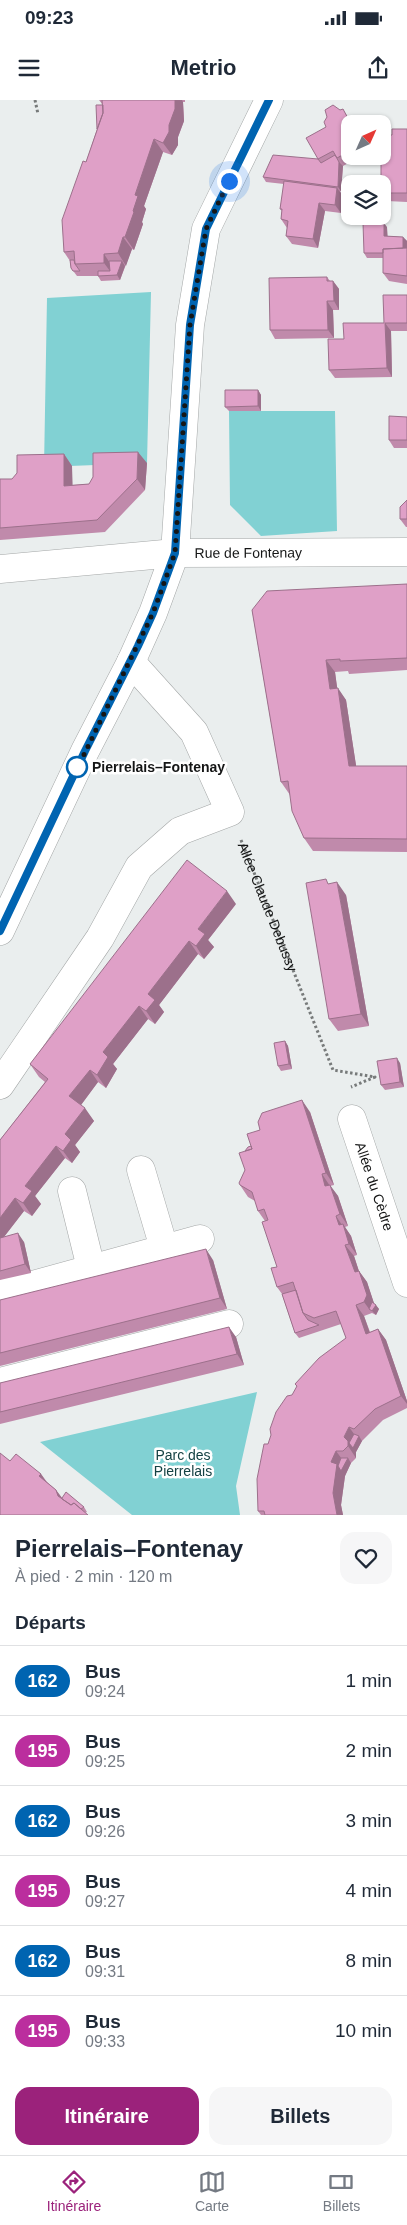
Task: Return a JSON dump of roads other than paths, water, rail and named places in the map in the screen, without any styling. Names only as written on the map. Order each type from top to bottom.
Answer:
[{"type":"main road","points":[[0,931],[85,751],[131,662],[153,613],[175,553],[190,325],[206,229],[269,100]]},
{"type":"main road","name":"Rue de Fontenay","points":[[0,570],[175,553],[407,552]]},
{"type":"main road","points":[[0,1085],[100,938],[139,867],[180,831],[230,812],[194,732],[131,662]]},
{"type":"main road","name":"Allée du Cèdre","points":[[352,1119],[407,1284]]},
{"type":"main road","points":[[141,1170],[164,1248]]},
{"type":"main road","points":[[72,1191],[92,1268]]},
{"type":"main road","points":[[0,1294],[200,1239]]},
{"type":"main road","points":[[0,1382],[229,1324]]},
{"type":"place","name":"Pierrelais–Fontenay","points":[[77,767]]},
{"type":"park label","name":"Parc des Pierrelais","points":[[183,1464]]}]
